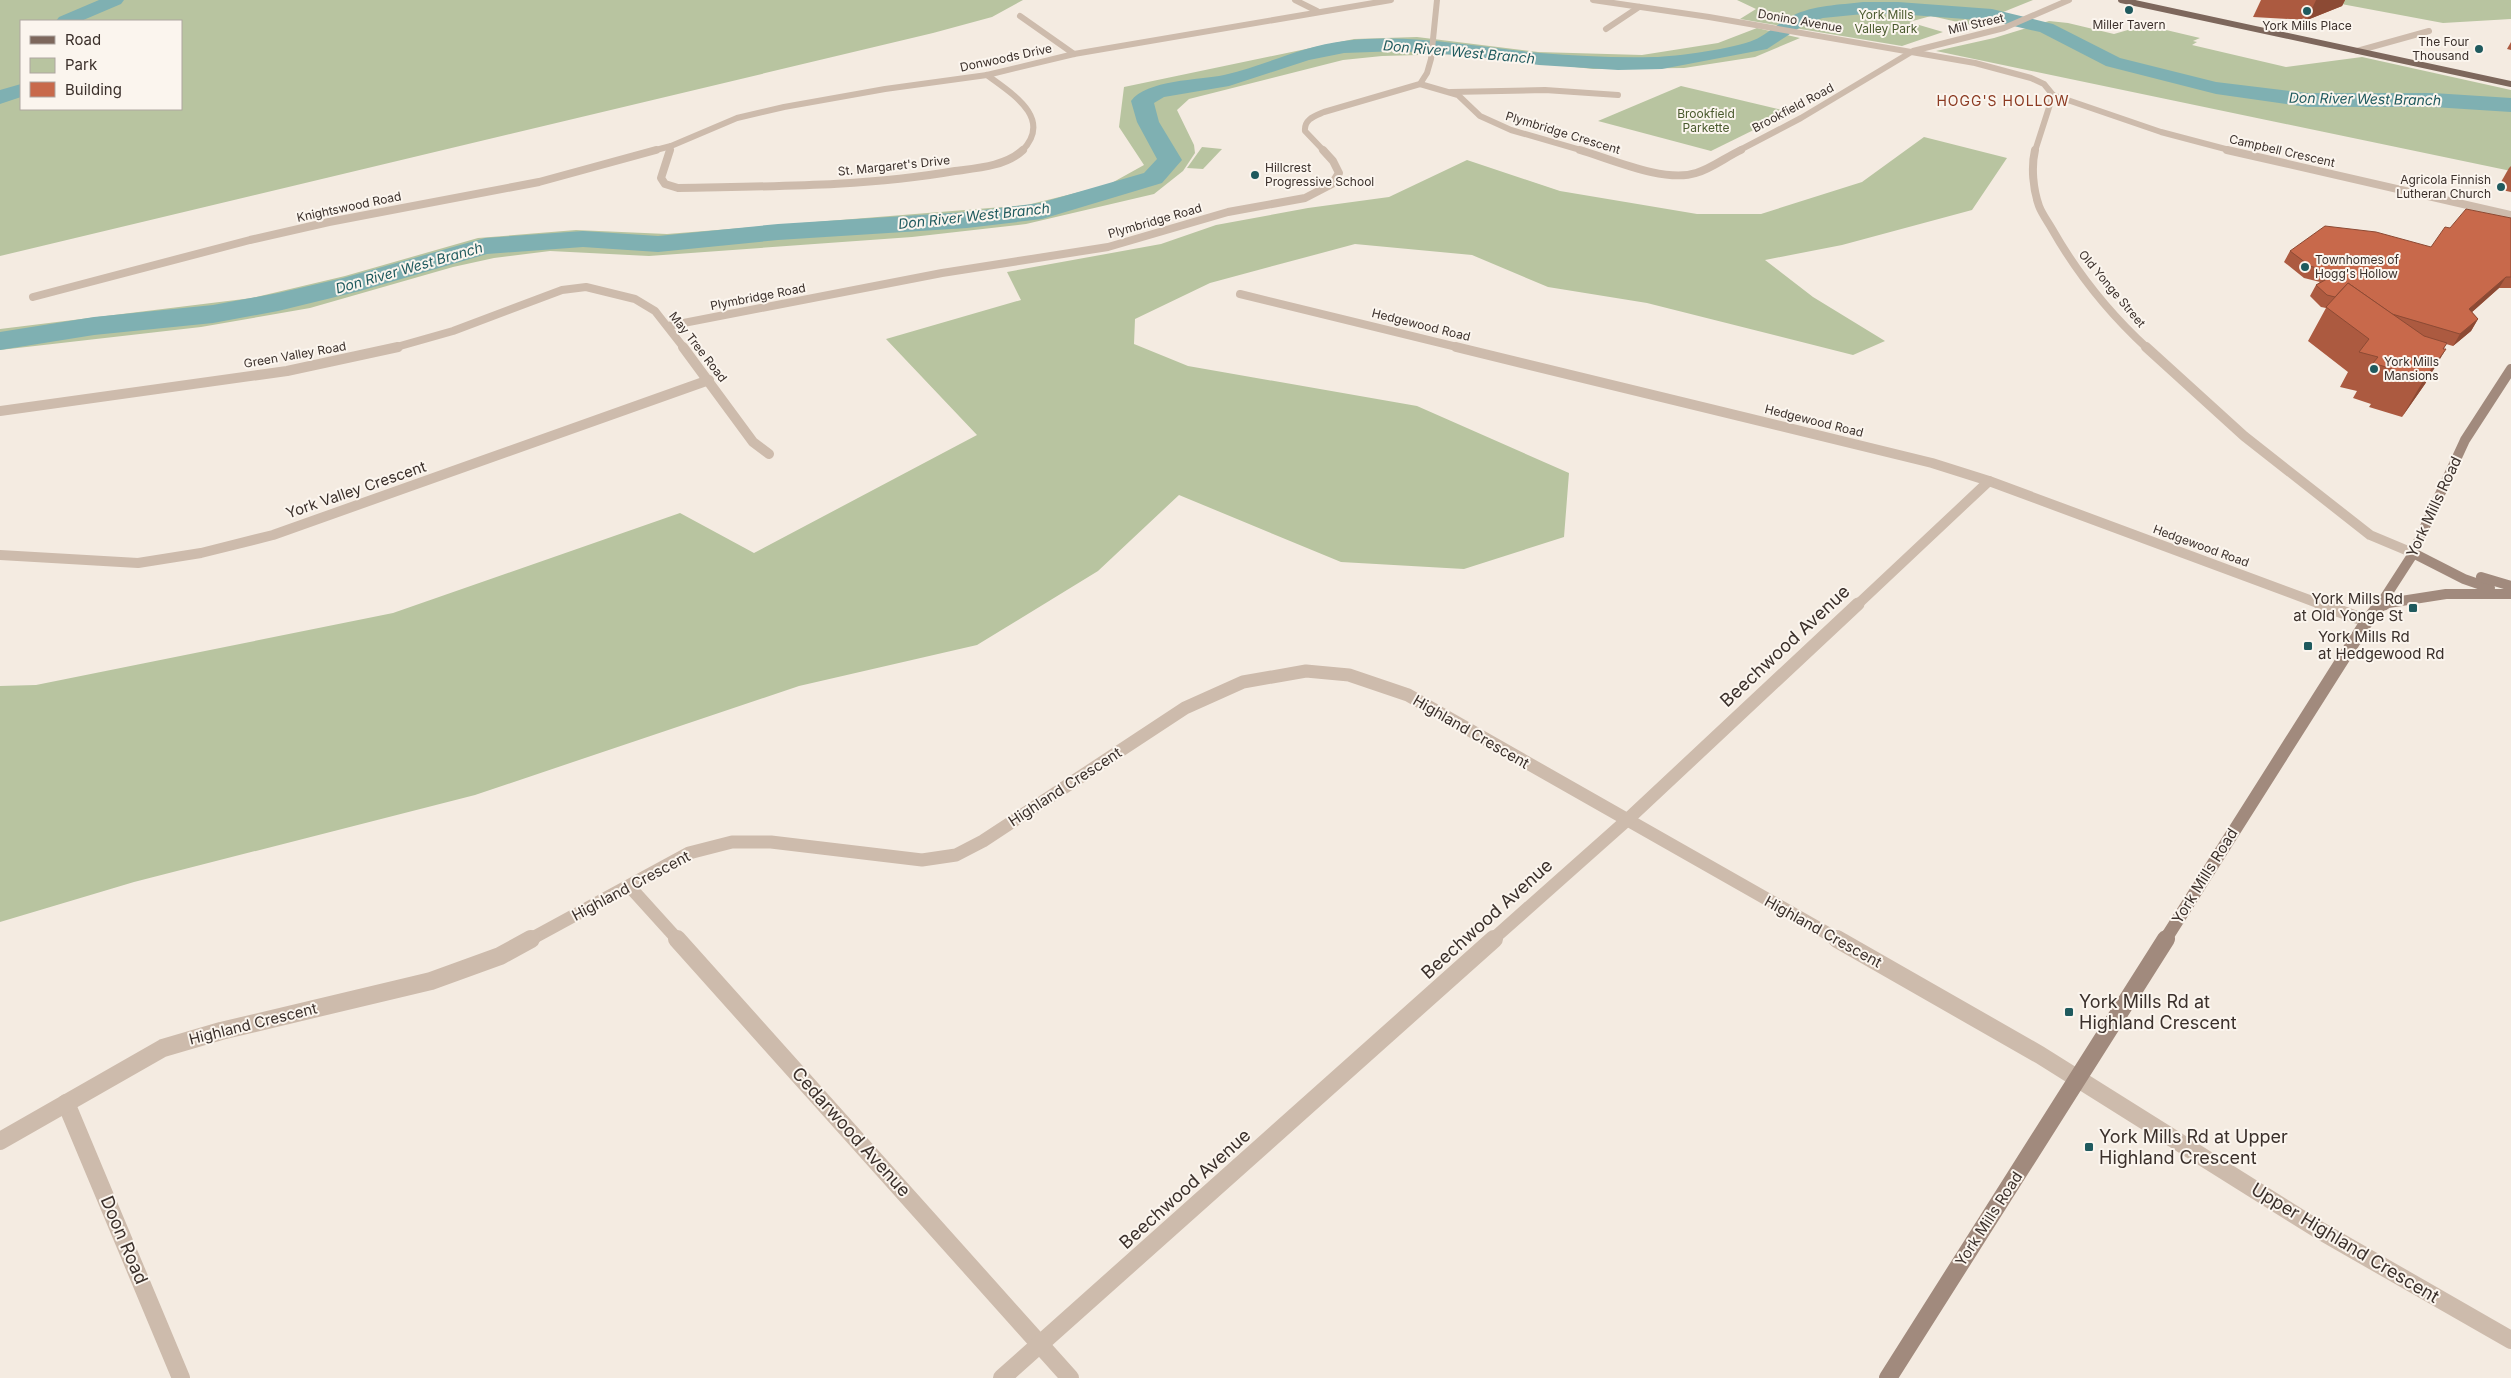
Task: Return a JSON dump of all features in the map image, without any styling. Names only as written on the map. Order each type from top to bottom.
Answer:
[{"type":"main road","points":[[2121,0],[2511,84]]},
{"type":"main road","points":[[2144,0],[2511,78]]},
{"type":"main road","name":"York Mills Road","points":[[1888,1378],[2367,621],[2382,604],[2415,550],[2466,438],[2508,381],[2511,369]]},
{"type":"main road","points":[[2415,550],[2448,565],[2511,586]]},
{"type":"main road","points":[[2415,550],[2464,579],[2511,592]]},
{"type":"main road","points":[[2382,604],[2431,594],[2478,591],[2511,592]]},
{"type":"street","points":[[1295,0],[1318,11]]},
{"type":"street","name":"Donwoods Drive","points":[[671,146],[737,118],[784,107],[885,89],[987,75],[1074,54],[1152,42],[1318,11],[1392,0]]},
{"type":"street","points":[[1420,84],[1427,75],[1432,36],[1435,32],[1433,10],[1437,0]]},
{"type":"street","name":"Donino Avenue","points":[[1593,0],[1776,28],[1913,52]]},
{"type":"street","name":"Mill Street","points":[[1913,52],[1942,42],[2010,26],[2069,0]]},
{"type":"street","points":[[1606,29],[1639,7]]},
{"type":"street","points":[[1020,16],[1074,54]]},
{"type":"street","points":[[2357,51],[2429,31]]},
{"type":"street","points":[[1913,52],[1975,63],[2022,75],[2044,84],[2053,95]]},
{"type":"street","name":"Brookfield Road","points":[[1681,176],[1697,173],[1802,118],[1913,52]]},
{"type":"street","name":"St. Margaret's Drive","points":[[671,146],[661,178],[665,184],[678,188],[878,182],[938,175],[988,166],[1017,154],[1029,143],[1033,132],[1032,116],[1021,102],[987,75]]},
{"type":"street","name":"Plymbridge Crescent","points":[[1420,84],[1458,95],[1480,116],[1511,130],[1662,174],[1681,176]]},
{"type":"street","name":"Plymbridge Road","points":[[668,326],[951,271],[1108,247],[1228,212],[1305,198],[1332,184],[1339,173],[1333,161],[1305,131],[1304,127],[1311,118],[1343,106],[1420,84]]},
{"type":"street","name":"Plymbridge Crescent","points":[[1448,92],[1545,90],[1618,95]]},
{"type":"street","name":"Campbell Crescent","points":[[2053,95],[2210,146],[2511,215]]},
{"type":"street","name":"Old Yonge Street","points":[[2053,95],[2032,164],[2039,206],[2062,247],[2090,286],[2130,332],[2244,436],[2370,535],[2415,550]]},
{"type":"street","name":"Knightswood Road","points":[[33,297],[101,278],[320,224],[389,209],[539,182],[671,146]]},
{"type":"street","name":"May Tree Road","points":[[586,287],[635,299],[655,311],[709,380],[753,442],[768,454]]},
{"type":"street","name":"Green Valley Road","points":[[0,411],[287,371],[372,354],[453,331],[562,290],[586,287]]},
{"type":"street","name":"Hedgewood Road","points":[[1240,294],[1932,463],[1990,480],[2367,621]]},
{"type":"street","name":"York Valley Crescent","points":[[0,555],[138,563],[201,553],[273,535],[709,380]]},
{"type":"street","name":"Beechwood Avenue","points":[[1002,1378],[1626,821],[1990,480]]},
{"type":"street","name":"Highland Crescent","points":[[0,1140],[163,1048],[221,1031],[431,981],[500,956],[630,887],[689,853],[732,842],[771,842],[922,860],[956,855],[983,841],[1185,708],[1243,682],[1306,671],[1349,675],[1408,695],[1626,821],[2040,1055],[2078,1079]]},
{"type":"street","name":"Cedarwood Avenue","points":[[630,887],[1070,1378]]},
{"type":"street","name":"Upper Highland Crescent","points":[[2078,1079],[2319,1230],[2511,1340]]},
{"type":"street","name":"Doon Road","points":[[66,1102],[181,1378]]},
{"type":"green space","points":[[0,0],[1023,0],[992,17],[933,33],[0,256]]},
{"type":"green space","name":"York Mills Valley Park","points":[[1737,0],[2033,0],[1971,25],[1931,16],[1909,22],[1943,32],[1902,46],[1740,19],[1756,9]]},
{"type":"green space","points":[[2320,0],[2511,0],[2511,19],[2443,23]]},
{"type":"green space","points":[[2049,21],[2068,23],[2114,34],[2145,25],[2200,38],[2193,41],[2197,42],[2192,45],[2286,67],[2362,57],[2511,90],[2511,171],[1936,51],[1994,38]]},
{"type":"green space","points":[[1757,28],[1800,38],[1755,57],[1684,68],[1593,69],[1456,54],[1382,56],[1343,60],[1189,99],[1177,110],[1194,145],[1195,153],[1183,171],[1154,194],[1026,224],[912,237],[649,256],[550,251],[494,258],[453,267],[310,308],[201,327],[0,350],[0,329],[252,298],[345,276],[478,238],[576,230],[667,234],[1027,205],[1108,185],[1144,165],[1119,127],[1124,87],[1354,39],[1417,37],[1538,52],[1642,55],[1718,43]]},
{"type":"green space","name":"Brookfield Parkette","points":[[1681,86],[1790,112],[1711,151],[1598,121]]},
{"type":"green space","points":[[1924,137],[2007,158],[1972,210],[1842,245],[1765,260],[1813,297],[1885,341],[1853,355],[1647,303],[1548,287],[1472,255],[1355,244],[1210,283],[1135,319],[1134,344],[1188,366],[1417,406],[1569,473],[1564,537],[1464,569],[1341,562],[1179,495],[1098,571],[977,645],[799,686],[475,795],[134,882],[0,922],[0,686],[36,685],[393,613],[680,513],[754,553],[977,435],[886,339],[1021,300],[1007,272],[1161,244],[1216,225],[1308,208],[1389,197],[1467,160],[1560,191],[1697,214],[1761,214],[1862,182]]},
{"type":"green space","points":[[1202,147],[1222,149],[1203,169],[1187,168]]},
{"type":"building","points":[[2466,209],[2511,218],[2511,277],[2506,277],[2469,309],[2478,319],[2460,334],[2392,314],[2348,283],[2335,297],[2327,295],[2316,285],[2336,274],[2310,266],[2290,251],[2325,226],[2376,232],[2431,247],[2445,227],[2450,228]]},
{"type":"building","points":[[2348,283],[2424,336],[2447,343],[2443,349],[2446,349],[2423,381],[2390,372],[2392,369],[2373,363],[2378,357],[2359,352],[2369,339],[2326,307]]},
{"type":"waterway","name":"Don River West Branch","points":[[68,20],[115,0]]},
{"type":"waterway","name":"Don River West Branch","points":[[0,341],[94,326],[213,314],[278,302],[350,285],[485,246],[583,239],[658,244],[778,232],[967,220],[1042,211],[1153,178],[1170,160],[1148,122],[1142,101],[1158,92],[1229,80],[1304,55],[1344,47],[1399,45],[1470,50],[1539,59],[1618,64],[1662,63],[1760,45],[1800,19],[1822,13],[1863,8],[1898,8],[1992,15],[2046,28],[2113,62],[2216,88],[2307,100],[2433,100],[2511,105]]},
{"type":"waterway","name":"Don River West Branch","points":[[0,97],[20,90]]},
{"type":"place","name":"Miller Tavern","points":[[2129,10]]},
{"type":"place","name":"York Mills Place","points":[[2307,11]]},
{"type":"place","name":"The Four Thousand","points":[[2479,49]]},
{"type":"place","name":"Hillcrest Progressive School","points":[[1255,175]]},
{"type":"place","name":"Agricola Finnish Lutheran Church","points":[[2501,187]]},
{"type":"place","name":"Townhomes of Hogg's Hollow","points":[[2305,267]]},
{"type":"place","name":"York Mills Mansions","points":[[2374,369]]},
{"type":"place","name":"York Mills Rd at Old Yonge St","points":[[2413,608]]},
{"type":"place","name":"York Mills Rd at Hedgewood Rd","points":[[2308,646]]},
{"type":"place","name":"York Mills Rd at Highland Crescent","points":[[2069,1012]]},
{"type":"place","name":"York Mills Rd at Upper Highland Crescent","points":[[2089,1147]]},
{"type":"district","name":"HOGG'S HOLLOW","points":[[2003,101]]}]
